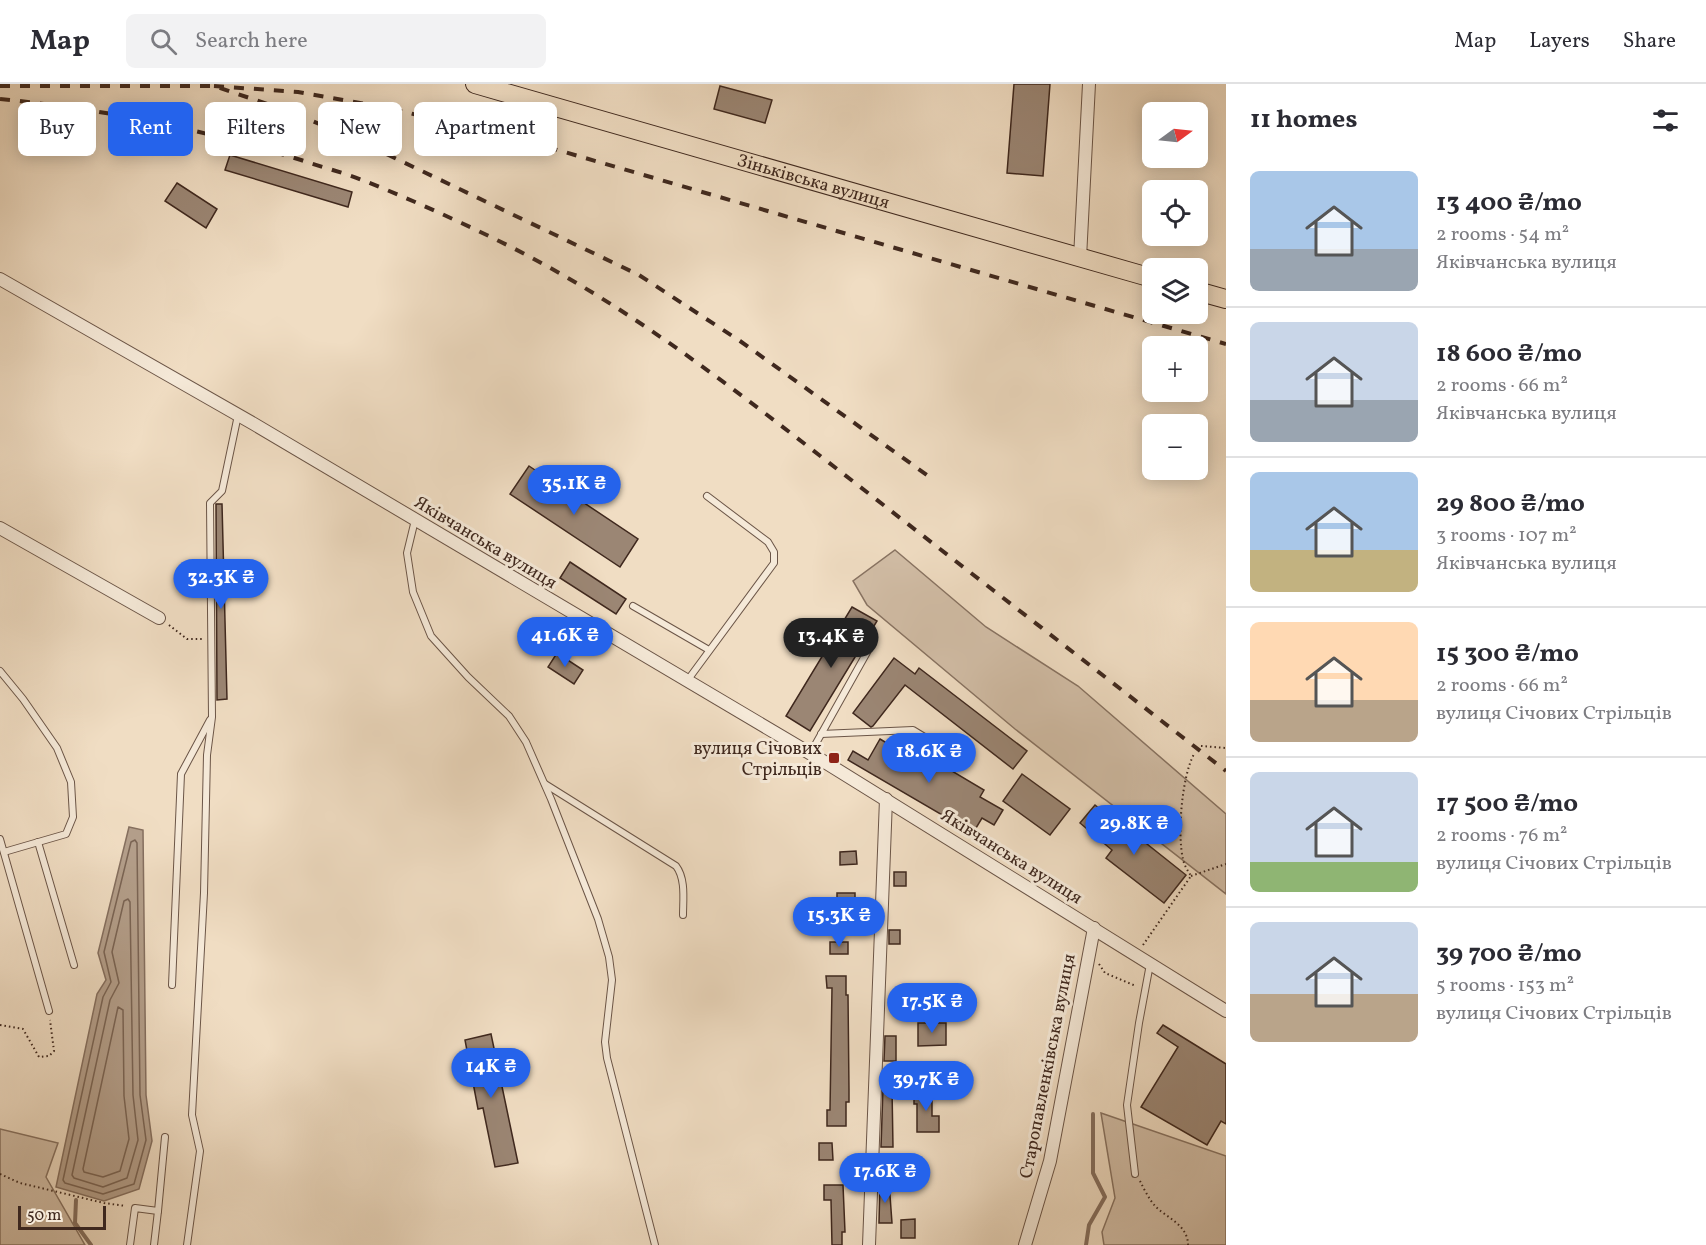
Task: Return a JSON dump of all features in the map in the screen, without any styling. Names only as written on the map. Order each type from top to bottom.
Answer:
[{"type":"main road","name":"Зіньківська вулиця","points":[[475,84],[1142,275]]},
{"type":"main road","points":[[1208,294],[1226,299]]},
{"type":"street","points":[[1080,258],[1089,84]]},
{"type":"street","name":"Яківчанська вулиця","points":[[0,279],[238,415],[886,799],[1226,1011]]},
{"type":"street","points":[[0,528],[159,618]]},
{"type":"street","points":[[869,1245],[886,799]]},
{"type":"street","name":"Старопавленківська вулиця","points":[[1025,1245],[1050,1161],[1094,928]]},
{"type":"lane","points":[[187,1245],[200,1150],[192,1115],[204,893],[207,755],[212,717],[210,503],[222,491],[238,415]]},
{"type":"lane","points":[[687,681],[774,563],[774,552],[768,542],[707,496]]},
{"type":"lane","points":[[415,520],[407,553],[413,592],[431,636],[468,677],[509,716],[526,742],[598,919],[609,957],[612,980],[606,1042],[607,1058],[654,1245]]},
{"type":"lane","points":[[633,606],[710,650]]},
{"type":"lane","points":[[810,754],[870,648]]},
{"type":"lane","points":[[0,670],[57,748],[71,782],[73,817],[66,834],[4,852]]},
{"type":"lane","points":[[172,985],[181,774],[212,717]]},
{"type":"lane","points":[[821,734],[913,730],[941,747]]},
{"type":"lane","points":[[544,784],[676,867],[681,873],[683,915]]},
{"type":"lane","points":[[0,839],[49,1011]]},
{"type":"lane","points":[[38,842],[74,965]]},
{"type":"lane","points":[[1135,1174],[1127,1105],[1150,963]]},
{"type":"lane","points":[[154,1245],[165,1137]]},
{"type":"lane","points":[[130,1245],[135,1208],[158,1211]]},
{"type":"path","points":[[159,618],[187,639],[211,639]]},
{"type":"path","points":[[1201,746],[1226,748]]},
{"type":"path","points":[[1191,876],[1183,860],[1179,829],[1189,765],[1194,754]]},
{"type":"path","points":[[1136,954],[1191,876],[1226,864]]},
{"type":"path","points":[[1089,948],[1104,973],[1146,990]]},
{"type":"path","points":[[0,1025],[23,1029],[39,1057],[49,1056],[54,1052],[49,1011]]},
{"type":"path","points":[[0,1174],[20,1183],[135,1208]]},
{"type":"path","points":[[1135,1174],[1154,1205],[1181,1226],[1188,1245]]},
{"type":"shaded area","points":[[895,550],[986,627],[1078,686],[1226,814],[1226,894],[1015,729],[867,605],[853,581]]},
{"type":"shaded area","points":[[1101,1113],[1226,1156],[1226,1245],[1104,1245],[1102,1232],[1115,1198]]},
{"type":"shaded area","points":[[0,1129],[58,1143],[46,1177],[85,1245],[0,1245]]},
{"type":"water","points":[[129,827],[143,830],[146,1095],[152,1141],[139,1189],[104,1201],[56,1187],[97,994],[106,980],[98,953]]},
{"type":"building","points":[[1014,84],[1050,84],[1043,176],[1007,173]]},
{"type":"building","points":[[720,86],[772,100],[765,123],[714,109]]},
{"type":"building","points":[[230,156],[233,156],[352,192],[348,207],[225,170]]},
{"type":"building","points":[[177,183],[217,209],[206,228],[165,201]]},
{"type":"building","points":[[529,466],[638,539],[620,567],[510,494]]},
{"type":"building","points":[[216,504],[222,504],[227,699],[217,700]]},
{"type":"building","points":[[570,562],[626,599],[616,614],[560,578]]},
{"type":"building","points":[[852,607],[877,621],[810,731],[786,716]]},
{"type":"building","points":[[557,653],[583,670],[574,684],[548,667]]},
{"type":"building","points":[[894,658],[915,674],[919,668],[1027,751],[1013,769],[905,685],[873,726],[871,727],[853,713]]},
{"type":"building","points":[[880,739],[898,750],[903,742],[984,790],[980,797],[1003,810],[994,825],[982,818],[973,833],[848,760],[853,751],[868,760]]},
{"type":"building","points":[[1022,774],[1070,809],[1050,835],[1003,801]]},
{"type":"building","points":[[1095,805],[1186,875],[1164,903],[1106,858],[1112,850],[1080,823]]},
{"type":"building","points":[[856,851],[857,864],[840,865],[840,852]]},
{"type":"building","points":[[894,872],[906,872],[906,886],[894,886]]},
{"type":"building","points":[[837,893],[855,893],[855,916],[837,916]]},
{"type":"building","points":[[889,930],[900,930],[900,944],[889,944]]},
{"type":"building","points":[[830,942],[848,942],[848,954],[830,954]]},
{"type":"building","points":[[826,976],[846,976],[849,1102],[846,1102],[846,1126],[827,1126],[827,1110],[830,1110],[832,988],[827,988]]},
{"type":"building","points":[[918,1023],[946,1023],[946,1045],[918,1046]]},
{"type":"building","points":[[1163,1025],[1226,1064],[1226,1124],[1221,1121],[1207,1145],[1141,1107],[1178,1047],[1157,1033]]},
{"type":"building","points":[[491,1034],[518,1163],[495,1167],[483,1108],[478,1109],[465,1040]]},
{"type":"building","points":[[885,1036],[896,1036],[896,1061],[884,1061]]},
{"type":"building","points":[[883,1088],[892,1088],[893,1147],[881,1147]]},
{"type":"building","points":[[914,1089],[932,1089],[932,1116],[939,1116],[939,1132],[917,1132],[917,1104],[914,1104]]},
{"type":"building","points":[[819,1143],[832,1143],[833,1160],[819,1160]]},
{"type":"building","points":[[880,1182],[889,1182],[892,1223],[879,1223]]},
{"type":"building","points":[[824,1185],[843,1185],[845,1232],[842,1232],[842,1245],[832,1245],[831,1200],[824,1200]]},
{"type":"building","points":[[915,1219],[915,1238],[901,1238],[901,1220]]},
{"type":"waterway","points":[[1086,1245],[1089,1225],[1105,1197],[1093,1173],[1093,1114]]},
{"type":"waterway","points":[[76,1200],[75,1223],[91,1245]]},
{"type":"railway","points":[[0,86],[214,86],[291,112],[355,139],[639,275],[740,341],[931,478]]},
{"type":"railway","points":[[214,86],[298,92],[388,108],[530,142],[1226,344]]},
{"type":"railway","points":[[0,99],[77,108],[152,122],[227,139],[301,160],[354,177],[414,201],[547,266],[640,323],[729,386],[1226,771]]},
{"type":"place","name":"вулиця Січових Стрільців","points":[[834,758]]}]
